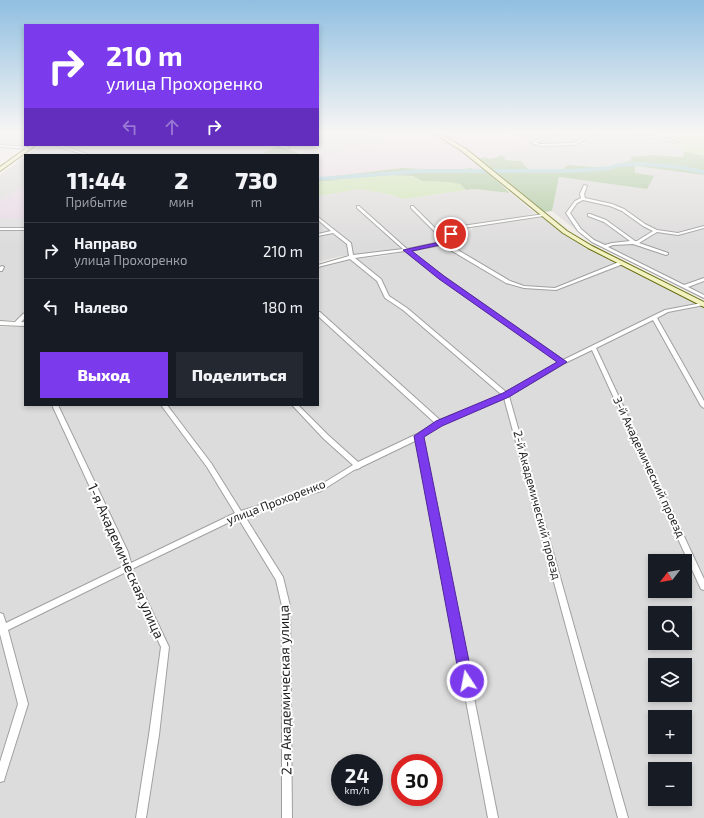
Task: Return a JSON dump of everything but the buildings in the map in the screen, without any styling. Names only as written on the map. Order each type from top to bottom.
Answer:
[{"type":"street","points":[[488,170],[565,232],[621,263],[703,302]]},
{"type":"street","points":[[583,199],[582,194],[585,186]]},
{"type":"street","points":[[703,302],[684,287],[593,241],[579,230],[568,213],[576,202],[583,199],[611,205],[624,210],[644,225],[656,231],[678,234],[704,227]]},
{"type":"street","points":[[358,207],[406,250],[441,277],[563,362]]},
{"type":"street","points":[[412,207],[447,242],[449,247],[508,282],[524,286],[556,289],[621,263]]},
{"type":"street","points":[[447,242],[451,234],[463,227],[543,215]]},
{"type":"street","points":[[589,215],[605,221],[635,243],[666,254]]},
{"type":"street","points":[[319,219],[349,244],[351,257],[379,280],[387,297],[405,309],[506,395]]},
{"type":"street","points":[[0,229],[24,229]]},
{"type":"street","points":[[319,235],[334,231]]},
{"type":"street","points":[[605,247],[612,244],[635,243],[656,231]]},
{"type":"street","points":[[319,266],[351,257],[406,250],[447,242]]},
{"type":"street","points":[[684,287],[704,279]]},
{"type":"street","name":"улица Прохоренко","points":[[1,629],[240,514],[319,489],[358,466],[419,436],[439,423],[506,395],[563,362],[593,347],[667,311],[703,302]]},
{"type":"street","points":[[319,314],[439,423]]},
{"type":"street","points":[[16,324],[24,316]]},
{"type":"street","points":[[654,318],[704,406]]},
{"type":"street","points":[[0,323],[24,324]]},
{"type":"street","name":"3-й Академический проезд","points":[[593,347],[704,587]]},
{"type":"street","name":"2-й Академический проезд","points":[[506,395],[623,818]]},
{"type":"street","name":"1-я Академическая улица","points":[[55,406],[124,552],[128,568],[165,647],[141,818]]},
{"type":"street","name":"2-я Академическая улица","points":[[165,406],[209,465],[280,579],[286,606],[287,818]]},
{"type":"street","points":[[296,406],[326,437],[358,466]]},
{"type":"street","points":[[419,436],[493,818]]},
{"type":"street","points":[[0,617],[1,629],[23,704],[0,777]]},
{"type":"shaded area","points":[[7,170],[24,170],[24,187],[0,201],[0,175]]},
{"type":"shaded area","points":[[319,170],[384,170],[319,178]]},
{"type":"shaded area","points":[[635,170],[667,170],[704,175],[704,299],[594,244],[552,211],[559,177],[647,189],[635,173]]},
{"type":"shaded area","points":[[24,187],[24,228],[0,228],[0,201]]},
{"type":"shaded area","points":[[360,189],[388,194],[404,199],[475,189],[510,193],[535,213],[467,225],[449,232],[442,240],[391,251],[341,256],[319,262],[319,196]]},
{"type":"shaded area","points":[[540,216],[560,232],[587,249],[704,308],[704,818],[0,818],[0,327],[24,327],[24,406],[319,406],[319,268],[343,260],[383,256],[452,242],[475,227]]},
{"type":"shaded area","points":[[0,218],[24,219],[24,227],[0,227]]},
{"type":"shaded area","points":[[0,228],[24,228],[24,320],[0,320]]},
{"type":"green space","points":[[384,170],[485,170],[510,193],[475,189],[466,190],[460,184],[422,181],[413,176],[384,175],[351,177],[329,181],[319,181],[319,178]]},
{"type":"green space","points":[[492,170],[635,170],[635,173],[654,176],[647,189],[559,177],[552,211],[544,212]]},
{"type":"green space","points":[[667,170],[704,170],[704,175]]},
{"type":"green space","points":[[384,175],[413,176],[422,181],[460,184],[466,190],[404,199],[388,194],[360,189],[319,196],[319,181],[329,181],[351,177]]},
{"type":"waterway","points":[[319,179],[422,171],[452,172],[510,170]]},
{"type":"waterway","points":[[525,170],[582,170]]},
{"type":"waterway","points":[[695,170],[704,172]]},
{"type":"route","points":[[451,234],[447,242],[406,250],[441,277],[563,362],[506,395],[439,423],[419,436],[467,681]]}]
